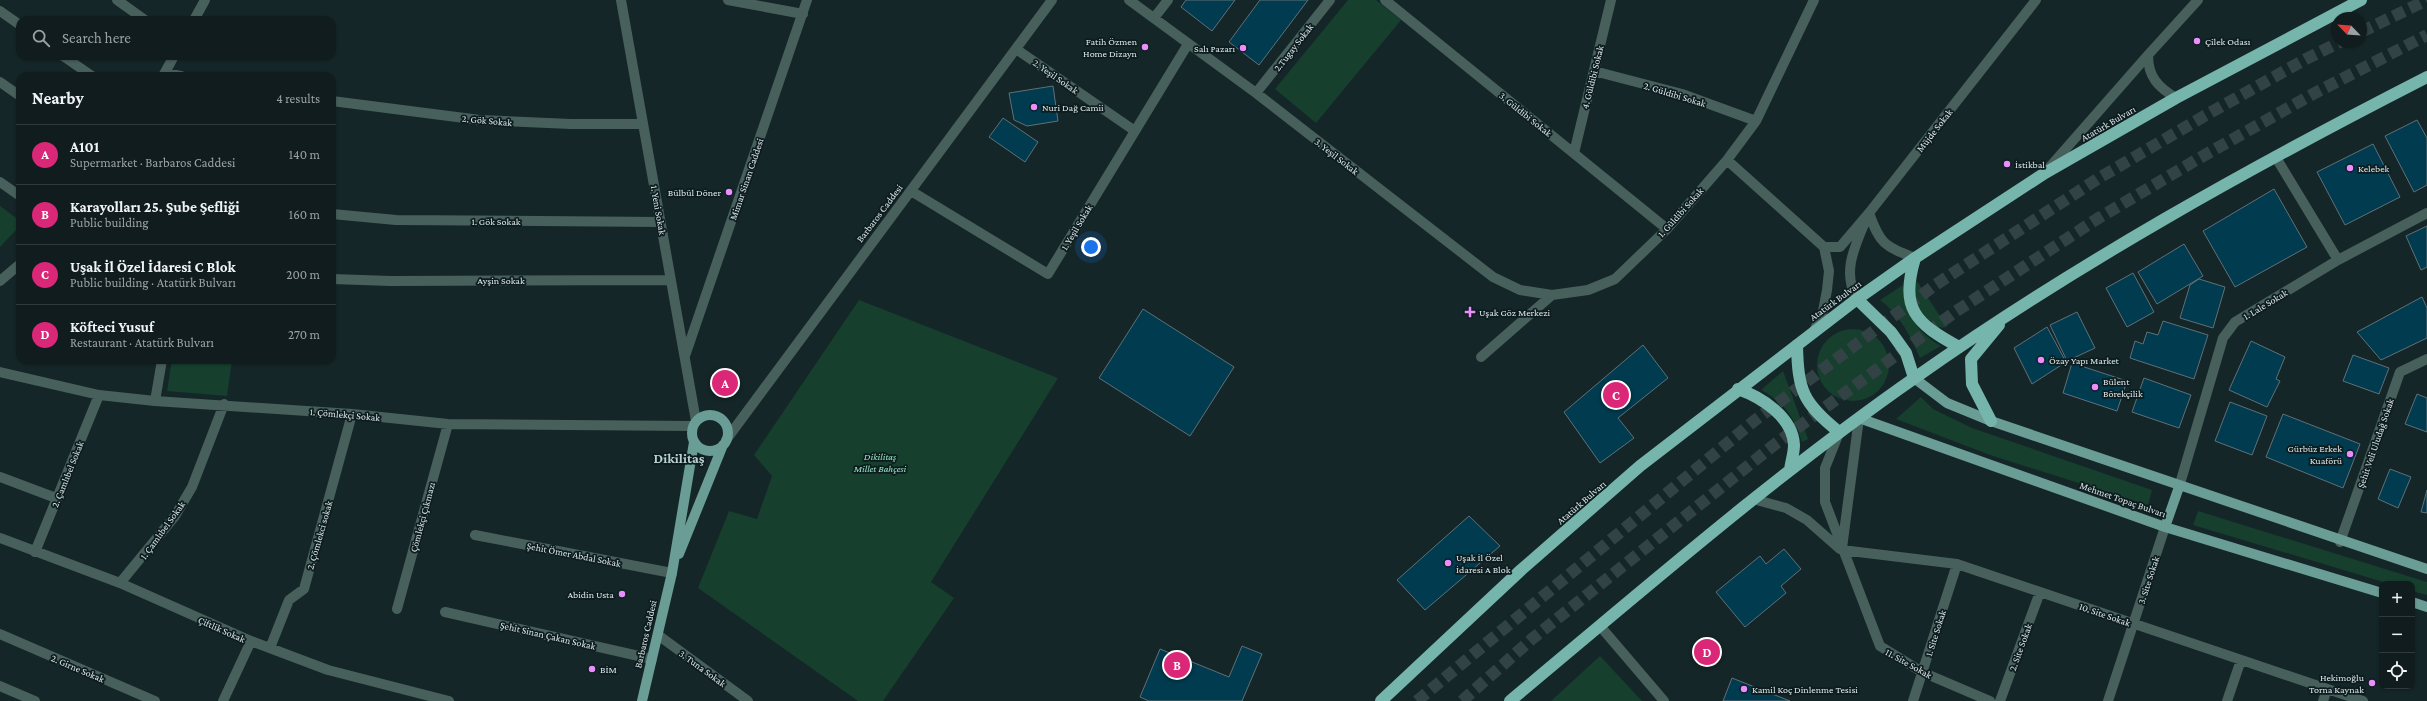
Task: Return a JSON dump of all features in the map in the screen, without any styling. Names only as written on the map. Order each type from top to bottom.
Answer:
[{"type":"highway","name":"Atatürk Bulvarı","points":[[1381,701],[1521,570],[1640,466],[1738,389],[1857,299],[1915,258],[2045,173],[2176,98],[2361,0]]},
{"type":"highway","points":[[1510,701],[1753,499],[1839,432],[1959,347],[2120,243],[2275,156],[2427,77]]},
{"type":"highway","points":[[1915,258],[1909,279],[1909,298],[1914,313],[1937,335],[1959,347]]},
{"type":"highway","points":[[1857,299],[1891,332],[1906,353],[1914,378]]},
{"type":"highway","points":[[1991,422],[1972,384],[1972,359],[2005,316]]},
{"type":"highway","points":[[1796,345],[1797,371],[1803,396],[1819,416],[1839,432]]},
{"type":"highway","points":[[1738,389],[1765,402],[1780,416],[1794,444],[1790,470]]},
{"type":"main road","points":[[1914,378],[1947,403],[1991,422],[2340,542],[2427,569]]},
{"type":"main road","points":[[709,415],[716,416],[726,426],[724,442],[672,573],[694,442],[692,431],[695,423],[709,415]]},
{"type":"main road","name":"Mehmet Topaç Bulvarı","points":[[1859,418],[2165,526],[2379,593]]},
{"type":"main road","points":[[694,442],[702,449],[708,450],[724,442]]},
{"type":"main road","points":[[2165,526],[2179,487]]},
{"type":"main road","name":"Barbaros Caddesi","points":[[642,701],[672,573]]},
{"type":"main road","points":[[2415,603],[2427,607]]},
{"type":"street","points":[[117,0],[139,16]]},
{"type":"street","points":[[196,16],[205,0]]},
{"type":"street","name":"1. Yeni Sokak","points":[[621,0],[685,357],[695,423]]},
{"type":"street","points":[[728,0],[803,14]]},
{"type":"street","name":"Mimar Sinan Caddesi","points":[[685,357],[807,0]]},
{"type":"street","name":"Barbaros Caddesi","points":[[724,442],[1052,0]]},
{"type":"street","name":"3. Yeşil Sokak","points":[[1130,0],[1256,94],[1493,277],[1520,290],[1552,294]]},
{"type":"street","points":[[1154,18],[1168,0]]},
{"type":"street","name":"2.Tugay Sokak","points":[[1256,94],[1330,0]]},
{"type":"street","name":"3. Güldibi Sokak","points":[[1385,0],[1667,229]]},
{"type":"street","name":"4. Güldibi Sokak","points":[[1574,153],[1611,0]]},
{"type":"street","name":"1. Güldibi Sokak","points":[[1552,294],[1588,290],[1615,278],[1667,229],[1727,160],[1756,121],[1814,0]]},
{"type":"street","name":"Müjde Sokak","points":[[1824,248],[1840,247],[1869,213],[2036,0]]},
{"type":"street","points":[[2045,173],[2198,0]]},
{"type":"street","points":[[0,11],[16,22]]},
{"type":"street","name":"1. Yeşil Sokak","points":[[911,191],[1048,274],[1188,44]]},
{"type":"street","name":"2. Yeşil Sokak","points":[[1016,49],[1135,131]]},
{"type":"street","points":[[2148,55],[2148,67],[2154,81],[2176,98]]},
{"type":"street","points":[[69,60],[86,72]]},
{"type":"street","points":[[165,72],[172,60]]},
{"type":"street","name":"2. Güldibi Sokak","points":[[1594,71],[1682,94],[1756,121]]},
{"type":"street","points":[[0,82],[16,93]]},
{"type":"street","name":"2. Gök Sokak","points":[[336,102],[480,120],[571,124],[643,124]]},
{"type":"street","points":[[2275,156],[2338,260]]},
{"type":"street","points":[[1727,160],[1824,248],[1828,270],[1827,290],[1823,311],[1814,331]]},
{"type":"street","points":[[0,182],[16,193]]},
{"type":"street","points":[[1869,213],[1880,240],[1895,250],[1915,258]]},
{"type":"street","points":[[1857,299],[1850,288],[1850,261],[1869,213]]},
{"type":"street","name":"1. Lale Sokak","points":[[2179,487],[2224,338],[2236,322],[2338,260],[2427,213]]},
{"type":"street","name":"1. Gök Sokak","points":[[336,214],[396,220],[661,222]]},
{"type":"street","points":[[0,281],[16,267]]},
{"type":"street","name":"Ayşin Sokak","points":[[336,279],[391,281],[671,280]]},
{"type":"street","points":[[1481,357],[1552,294]]},
{"type":"street","name":"Şehit Veli Uludağ Sokak","points":[[2340,542],[2400,372],[2427,359]]},
{"type":"street","points":[[155,401],[161,364]]},
{"type":"street","name":"1. Çömlekçi Sokak","points":[[0,372],[99,395],[155,401],[224,404],[352,414],[448,424],[695,423]]},
{"type":"street","name":"2. Çamlıbel Sokak","points":[[35,552],[99,395]]},
{"type":"street","name":"1. Çamlıbel Sokak","points":[[120,584],[175,516],[192,487],[224,404]]},
{"type":"street","name":"2. Çömlekci sokak","points":[[270,648],[289,600],[304,589],[352,414]]},
{"type":"street","points":[[1842,550],[1859,418]]},
{"type":"street","name":"Çömlekçi Çıkmazı","points":[[397,609],[448,424]]},
{"type":"street","name":"11. Site Sokak","points":[[1839,432],[1825,468],[1825,502],[1842,550],[1880,646],[1922,672],[1990,701]]},
{"type":"street","points":[[0,477],[56,498]]},
{"type":"street","points":[[1753,499],[1786,508],[1807,520],[1842,550]]},
{"type":"street","name":"3. Site Sokak","points":[[2108,701],[2165,526]]},
{"type":"street","name":"Şehit Ömer Abdal Sokak","points":[[475,535],[672,573]]},
{"type":"street","name":"Çiftlik Sokak","points":[[0,538],[120,584],[250,641],[328,670],[449,701]]},
{"type":"street","name":"10. Site Sokak","points":[[1842,550],[1957,564],[2363,701]]},
{"type":"street","name":"1. Site Sokak","points":[[1913,701],[1957,564]]},
{"type":"street","name":"2. Site Sokak","points":[[2000,701],[2040,592]]},
{"type":"street","name":"Şehit Sinan Çakan Sokak","points":[[444,612],[652,659]]},
{"type":"street","points":[[1600,626],[1664,701]]},
{"type":"street","name":"2. Girne Sokak","points":[[0,634],[155,701]]},
{"type":"street","name":"3. Tuna Sokak","points":[[658,635],[748,701]]},
{"type":"street","points":[[223,701],[250,641]]},
{"type":"street","points":[[2227,701],[2241,660]]},
{"type":"street","points":[[0,686],[35,701]]},
{"type":"street","points":[[2323,701],[2327,689]]},
{"type":"green space","points":[[1348,0],[1376,0],[1401,20],[1316,123],[1275,89]]},
{"type":"green space","points":[[0,206],[16,218],[16,230],[0,247]]},
{"type":"green space","points":[[1917,281],[1947,327],[1939,327],[1932,324],[1925,319],[1920,312],[1914,296],[1914,288]]},
{"type":"green space","points":[[1903,285],[1907,305],[1914,321],[1925,334],[1941,346],[1920,358],[1904,326],[1893,312],[1880,300]]},
{"type":"green space","name":"Dikilitaş Millet Bahçesi","points":[[859,300],[1058,378],[931,582],[954,598],[883,701],[858,701],[698,588],[729,511],[757,519],[772,476],[754,455]]},
{"type":"green space","points":[[1853,329],[1873,335],[1883,345],[1889,365],[1883,385],[1873,395],[1853,401],[1833,395],[1823,385],[1817,365],[1823,345],[1833,335]]},
{"type":"green space","points":[[171,364],[231,364],[227,396],[167,391]]},
{"type":"green space","points":[[1783,371],[1808,439],[1802,442],[1792,418],[1787,411],[1776,400],[1761,390]]},
{"type":"green space","points":[[1921,397],[1933,409],[1972,428],[2152,490],[2148,505],[1990,455],[1896,419]]},
{"type":"green space","points":[[2198,511],[2427,582],[2427,595],[2415,592],[2415,581],[2380,581],[2193,525]]},
{"type":"green space","points":[[1600,656],[1642,701],[1551,701]]},
{"type":"building","points":[[1186,0],[1235,0],[1212,31],[1181,7]]},
{"type":"building","points":[[1260,0],[1308,0],[1259,65],[1229,42]]},
{"type":"building","name":"Nuri Dağ Camii","points":[[1053,86],[1058,121],[1027,126],[1014,120],[1009,93]]},
{"type":"building","points":[[1003,118],[1038,142],[1025,162],[989,137]]},
{"type":"building","points":[[2417,120],[2427,138],[2427,185],[2414,192],[2385,136]]},
{"type":"building","points":[[2373,144],[2400,197],[2345,225],[2317,172]]},
{"type":"building","points":[[2274,189],[2307,247],[2235,287],[2203,231]]},
{"type":"building","points":[[2427,226],[2427,267],[2421,270],[2406,236]]},
{"type":"building","points":[[2184,244],[2203,276],[2157,304],[2138,272]]},
{"type":"building","points":[[2133,273],[2154,312],[2127,327],[2106,288]]},
{"type":"building","points":[[2199,279],[2225,287],[2213,328],[2180,318],[2190,285]]},
{"type":"building","points":[[2422,297],[2427,308],[2427,338],[2381,360],[2357,332]]},
{"type":"building","points":[[1143,309],[1234,367],[1190,436],[1099,378]]},
{"type":"building","points":[[2077,312],[2095,348],[2067,361],[2050,325]]},
{"type":"building","points":[[2163,321],[2208,335],[2194,379],[2130,358],[2135,341],[2143,344],[2147,332],[2158,335]]},
{"type":"building","points":[[2047,327],[2066,362],[2032,384],[2014,348]]},
{"type":"building","points":[[2251,341],[2285,357],[2276,379],[2280,381],[2267,407],[2229,390]]},
{"type":"building","points":[[1643,345],[1668,378],[1618,418],[1634,438],[1600,463],[1564,412]]},
{"type":"building","points":[[2353,355],[2389,368],[2379,394],[2343,381]]},
{"type":"building","name":"Bülent Börekçilik","points":[[2072,363],[2127,381],[2117,411],[2063,393]]},
{"type":"building","points":[[2144,378],[2191,395],[2179,428],[2132,412]]},
{"type":"building","points":[[2417,394],[2427,398],[2427,432],[2405,424]]},
{"type":"building","points":[[2230,402],[2267,416],[2252,455],[2215,441]]},
{"type":"building","points":[[2283,414],[2360,444],[2343,488],[2266,457]]},
{"type":"building","points":[[2390,469],[2411,477],[2398,508],[2378,499]]},
{"type":"building","points":[[2427,490],[2427,513],[2421,512]]},
{"type":"building","name":"Uşak İl Özel İdaresi A Blok","points":[[1469,516],[1500,546],[1425,610],[1397,580]]},
{"type":"building","points":[[1784,549],[1801,569],[1781,586],[1786,593],[1745,627],[1716,592],[1760,556],[1766,564]]},
{"type":"building","points":[[1242,646],[1262,654],[1242,701],[1149,701],[1140,697],[1160,649],[1229,677]]},
{"type":"building","name":"Kamil Koç Dinlenme Tesisi","points":[[1732,678],[1790,701],[1723,701]]},
{"type":"tunnel","points":[[2367,29],[2427,0]]},
{"type":"tunnel","points":[[1462,701],[1532,639],[1774,445],[1955,312],[2097,219],[2196,160],[2313,94],[2427,35]]},
{"type":"tunnel","points":[[1417,701],[1754,421],[1935,285],[2099,178],[2206,115],[2331,46]]},
{"type":"place","name":"Çilek Odası","points":[[2197,41]]},
{"type":"place","name":"Fatih Özmen Home Dizayn","points":[[1145,47]]},
{"type":"place","name":"Salı Pazarı","points":[[1243,48]]},
{"type":"place","name":"Nuri Dağ Camii","points":[[1034,107]]},
{"type":"place","name":"İstikbal","points":[[2007,164]]},
{"type":"place","name":"Kelebek","points":[[2350,168]]},
{"type":"place","name":"Bülbül Döner","points":[[729,192]]},
{"type":"place","name":"Uşak Göz Merkezi","points":[[1470,312]]},
{"type":"place","name":"Özay Yapı Market","points":[[2041,360]]},
{"type":"place","name":"A101","points":[[725,383]]},
{"type":"place","name":"Bülent Börekçilik","points":[[2095,387]]},
{"type":"place","name":"Uşak İl Özel İdaresi C Blok","points":[[1616,395]]},
{"type":"place","name":"Gürbüz Erkek Kuaförü","points":[[2350,454]]},
{"type":"place","name":"Uşak İl Özel İdaresi A Blok","points":[[1448,563]]},
{"type":"place","name":"Abidin Usta","points":[[622,594]]},
{"type":"place","name":"Köfteci Yusuf","points":[[1707,652]]},
{"type":"place","name":"Karayolları 25. Şube Şefliği","points":[[1177,665]]},
{"type":"place","name":"BİM","points":[[592,669]]},
{"type":"place","name":"Hekimoğlu Torna Kaynak","points":[[2372,683]]},
{"type":"place","name":"Kamil Koç Dinlenme Tesisi","points":[[1744,689]]},
{"type":"district","name":"Dikilitaş","points":[[679,458]]}]
